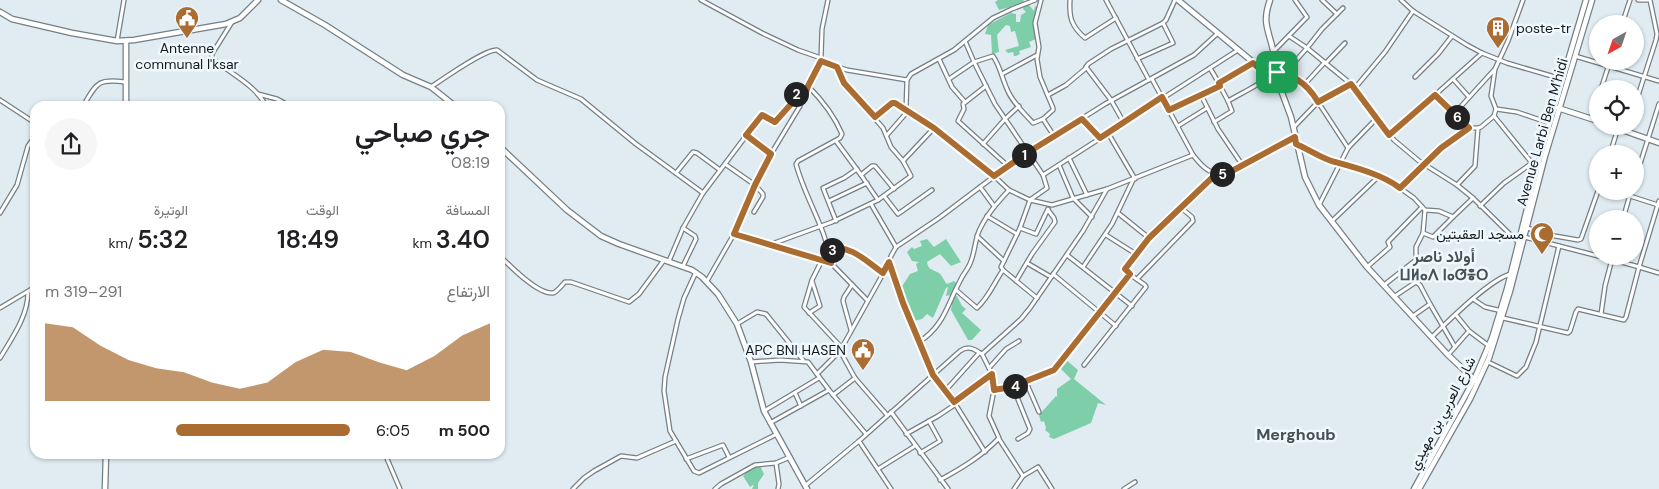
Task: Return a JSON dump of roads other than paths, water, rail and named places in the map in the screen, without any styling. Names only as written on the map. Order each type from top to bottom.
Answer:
[{"type":"street","points":[[117,41],[124,0]]},
{"type":"street","points":[[0,12],[12,19],[72,33],[126,41],[232,22],[240,18],[258,0]]},
{"type":"street","points":[[281,0],[325,24],[403,75],[432,87],[449,101]]},
{"type":"street","points":[[701,0],[768,36],[837,67],[908,80]]},
{"type":"street","points":[[707,281],[734,234],[755,185],[800,106],[821,60],[822,29],[828,0]]},
{"type":"street","points":[[887,134],[907,110],[908,80],[912,74],[966,42],[999,15],[1036,0]]},
{"type":"street","points":[[949,80],[974,62],[993,56],[1008,91],[1019,106],[1034,124],[1043,119],[1053,110],[1040,77],[1039,47],[1034,24],[1041,0]]},
{"type":"street","points":[[1070,0],[1070,18],[1085,38],[1116,18]]},
{"type":"street","points":[[1106,0],[1193,155],[1204,168],[1216,174],[1227,173],[1295,137]]},
{"type":"street","points":[[1048,95],[1066,85],[1088,64],[1128,39],[1163,23],[1177,0],[1218,32],[1281,90]]},
{"type":"street","points":[[1270,0],[1266,23],[1274,51],[1281,90],[1294,127],[1296,144],[1305,177],[1319,205],[1367,267],[1448,355],[1476,382]]},
{"type":"street","points":[[1274,51],[1307,17],[1295,0]]},
{"type":"street","points":[[1401,0],[1413,11],[1482,53],[1500,61],[1562,78]]},
{"type":"street","points":[[1454,114],[1500,61],[1516,22],[1522,0]]},
{"type":"street","name":"شارع العربي بن مهيدي","points":[[1414,489],[1476,382],[1502,311],[1540,168],[1549,123],[1586,0]]},
{"type":"street","name":"Avenue Larbi Ben M'hidi","points":[[1540,168],[1560,109],[1592,0]]},
{"type":"street","points":[[1625,15],[1630,0]]},
{"type":"street","points":[[1638,0],[1650,0],[1657,34],[1644,80]]},
{"type":"street","points":[[1325,1],[1337,14]]},
{"type":"street","points":[[1285,73],[1343,8]]},
{"type":"street","points":[[1355,88],[1384,52],[1413,11]]},
{"type":"street","points":[[232,22],[212,54],[212,58],[258,94],[263,101]]},
{"type":"street","points":[[1138,59],[1173,43],[1163,23]]},
{"type":"street","points":[[764,412],[818,376],[841,350],[896,247],[939,218],[1027,153],[1111,100],[1194,55],[1218,32]]},
{"type":"street","points":[[1289,36],[1307,48],[1351,84],[1389,135],[1408,153],[1457,185],[1520,244]]},
{"type":"street","points":[[1415,78],[1452,36]]},
{"type":"street","points":[[126,41],[126,101]]},
{"type":"street","points":[[966,42],[995,104],[1042,176],[1047,188],[1030,200],[1018,234],[1001,267],[1037,298]]},
{"type":"street","points":[[1304,85],[1344,43]]},
{"type":"street","points":[[432,87],[483,55],[492,50],[497,50],[537,80],[581,99],[636,144],[703,193]]},
{"type":"street","points":[[1042,176],[1162,97],[1238,50]]},
{"type":"street","points":[[1389,135],[1482,53]]},
{"type":"street","points":[[1002,74],[1038,55]]},
{"type":"street","points":[[1575,56],[1589,60]]},
{"type":"street","points":[[940,59],[954,90],[965,102]]},
{"type":"street","points":[[1169,110],[1220,84],[1253,63]]},
{"type":"street","points":[[769,244],[821,227],[871,204],[912,176],[903,161],[891,147],[887,134],[875,117],[844,83],[837,67]]},
{"type":"street","points":[[1086,67],[1111,100],[1124,123]]},
{"type":"street","points":[[1210,68],[1220,84],[1232,111],[1214,122]]},
{"type":"street","points":[[1400,188],[1448,142],[1469,128],[1478,128],[1494,116],[1496,110],[1491,96],[1495,69]]},
{"type":"street","points":[[1623,70],[1659,80]]},
{"type":"street","points":[[1228,101],[1268,76],[1277,72],[1285,73],[1304,85],[1318,102],[1348,148]]},
{"type":"street","points":[[1453,79],[1469,97]]},
{"type":"street","points":[[87,101],[100,82],[108,80],[125,82]]},
{"type":"street","points":[[1294,127],[1318,102],[1351,84]]},
{"type":"street","points":[[808,86],[833,116],[842,136],[798,161],[796,164],[830,251],[831,263]]},
{"type":"street","points":[[986,86],[965,102],[958,121],[1008,166]]},
{"type":"street","points":[[258,94],[281,101]]},
{"type":"street","points":[[505,261],[523,278],[542,290],[552,293],[565,282],[570,282],[630,302],[667,261],[703,193],[762,115],[775,122],[792,103],[796,94],[805,95]]},
{"type":"street","points":[[1200,95],[1214,122],[1243,166]]},
{"type":"street","points":[[1435,95],[1469,128]]},
{"type":"street","points":[[0,100],[30,121]]},
{"type":"street","points":[[875,117],[893,103],[907,110],[934,128],[1009,190],[1030,200],[1050,205],[1107,189],[1193,155]]},
{"type":"street","points":[[1644,152],[1659,104]]},
{"type":"street","points":[[983,144],[1019,106]]},
{"type":"street","points":[[1554,106],[1589,118]]},
{"type":"street","points":[[1178,126],[1207,108]]},
{"type":"street","points":[[1496,110],[1517,112],[1549,123]]},
{"type":"street","points":[[1494,116],[1532,163],[1540,168]]},
{"type":"street","points":[[1043,119],[1054,136]]},
{"type":"street","points":[[1082,119],[1100,138]]},
{"type":"street","points":[[1319,205],[1348,148],[1376,119]]},
{"type":"street","points":[[903,161],[934,128]]},
{"type":"street","points":[[1457,185],[1474,166],[1478,128]]},
{"type":"street","points":[[1108,133],[1134,179]]},
{"type":"street","points":[[746,135],[771,154]]},
{"type":"street","points":[[1640,135],[1659,143]]},
{"type":"street","points":[[836,141],[878,200]]},
{"type":"street","points":[[0,213],[17,185],[30,143]]},
{"type":"street","points":[[1296,144],[1333,162],[1378,177],[1400,188],[1424,208],[1439,211],[1453,217]]},
{"type":"street","points":[[505,152],[568,210],[601,236],[683,266],[696,272],[707,281],[725,303],[737,324],[751,362],[764,412],[806,487],[963,348],[969,347],[980,354],[992,374],[994,390],[989,416],[999,438],[1023,476]]},
{"type":"street","points":[[676,173],[693,152],[720,170]]},
{"type":"street","points":[[1070,158],[1087,195]]},
{"type":"street","points":[[1480,206],[1504,183],[1532,163]]},
{"type":"street","points":[[725,164],[755,185],[764,196],[754,212]]},
{"type":"street","points":[[1059,165],[1073,198],[1092,217]]},
{"type":"street","points":[[861,174],[875,166],[894,189]]},
{"type":"street","points":[[836,220],[823,188],[844,178],[857,169]]},
{"type":"street","points":[[1084,365],[1146,287],[1146,285],[1125,269],[1149,238],[1216,174]]},
{"type":"street","points":[[1331,222],[1378,177]]},
{"type":"street","points":[[1083,267],[1106,235],[1134,179]]},
{"type":"street","points":[[829,201],[867,183]]},
{"type":"street","points":[[980,187],[994,206]]},
{"type":"street","points":[[945,391],[980,354],[1021,319],[1067,255],[1092,217],[1107,189]]},
{"type":"street","points":[[884,196],[898,214],[932,190]]},
{"type":"street","points":[[919,342],[934,331],[971,262],[977,236],[987,216],[1009,190]]},
{"type":"street","points":[[1423,233],[1432,238],[1473,198]]},
{"type":"street","points":[[1503,318],[1568,333],[1577,310],[1581,309],[1622,320],[1625,319],[1659,203],[1644,199]]},
{"type":"street","points":[[1524,227],[1555,236],[1581,239],[1595,200]]},
{"type":"street","points":[[871,204],[896,247]]},
{"type":"street","points":[[1020,228],[1036,234],[1050,205]]},
{"type":"street","points":[[1137,279],[1193,221],[1192,217],[1180,208]]},
{"type":"street","points":[[1384,285],[1415,260],[1416,247],[1423,233],[1424,208]]},
{"type":"street","points":[[1367,267],[1390,247],[1388,242],[1424,208]]},
{"type":"street","points":[[1016,281],[1055,222],[1048,210]]},
{"type":"street","points":[[1118,213],[1149,238]]},
{"type":"street","points":[[987,216],[1018,234]]},
{"type":"street","name":"Avenue Larbi Ben M'hidi","points":[[1520,244],[1524,237],[1524,227]]},
{"type":"street","points":[[683,228],[695,236],[696,240],[683,266]]},
{"type":"street","points":[[734,234],[831,263],[868,300]]},
{"type":"street","points":[[1106,235],[1136,254]]},
{"type":"street","points":[[977,236],[1004,261]]},
{"type":"street","points":[[1524,237],[1589,254]]},
{"type":"street","points":[[1488,362],[1515,376],[1519,376],[1531,357],[1558,246]]},
{"type":"street","points":[[830,251],[839,248],[852,252],[883,273]]},
{"type":"street","points":[[1067,255],[1132,306]]},
{"type":"street","points":[[822,260],[812,280],[804,305],[841,350],[855,378],[906,434],[948,489]]},
{"type":"street","points":[[889,262],[903,303],[933,375],[955,403],[985,452]]},
{"type":"street","points":[[1027,263],[1052,276],[1116,326]]},
{"type":"street","points":[[1601,314],[1610,265]]},
{"type":"street","points":[[1636,265],[1659,273]]},
{"type":"street","points":[[956,290],[977,308],[989,295],[992,284],[1003,270]]},
{"type":"street","points":[[696,272],[682,303],[665,377],[664,399],[670,431],[694,471],[699,473],[777,434]]},
{"type":"street","points":[[994,390],[1026,382],[1054,370],[1130,274]]},
{"type":"street","points":[[1432,337],[1499,279],[1513,274]]},
{"type":"street","points":[[809,313],[820,306],[812,280]]},
{"type":"street","points":[[1395,296],[1416,282],[1420,285],[1455,346]]},
{"type":"street","points":[[851,330],[843,301],[852,285]]},
{"type":"street","points":[[0,308],[28,292],[23,315],[12,339],[0,358]]},
{"type":"street","points":[[1419,489],[1488,362],[1503,318],[1502,311],[1485,307],[1473,300]]},
{"type":"street","points":[[1413,316],[1430,304]]},
{"type":"street","points":[[737,324],[757,312],[766,314],[803,361]]},
{"type":"street","points":[[1456,315],[1469,331],[1489,346]]},
{"type":"street","points":[[1448,355],[1469,331]]},
{"type":"street","points":[[989,368],[1006,349],[1019,341]]},
{"type":"street","points":[[751,362],[762,360],[803,361],[810,364],[828,390],[866,434]]},
{"type":"street","points":[[906,434],[955,403],[992,374]]},
{"type":"street","points":[[833,395],[855,378]]},
{"type":"street","points":[[1026,382],[1039,412]]},
{"type":"street","points":[[1013,386],[1030,429],[1028,433],[1018,439]]},
{"type":"street","points":[[770,423],[828,390]]},
{"type":"street","points":[[795,393],[801,406]]},
{"type":"street","points":[[920,453],[940,441],[929,421]]},
{"type":"street","points":[[940,480],[967,465],[985,452],[999,438]]},
{"type":"street","points":[[573,489],[584,478],[621,456],[637,458],[676,441]]},
{"type":"street","points":[[859,441],[891,489]]},
{"type":"street","points":[[686,459],[723,445],[729,457]]},
{"type":"street","points":[[878,469],[915,446]]},
{"type":"street","points":[[715,489],[755,465],[776,463],[790,457]]},
{"type":"street","points":[[105,489],[106,459]]},
{"type":"street","points":[[387,459],[400,489]]},
{"type":"street","points":[[776,463],[779,482],[778,489]]},
{"type":"street","points":[[1014,489],[1023,476],[1038,468],[1052,489]]},
{"type":"street","points":[[1124,489],[1134,482]]},
{"type":"place","name":"Antenne communal l'ksar","points":[[187,39]]},
{"type":"place","name":"poste-tr","points":[[1498,49]]},
{"type":"place","name":"مسجد العقبتين","points":[[1542,255]]},
{"type":"place","name":"APC BNI HASEN","points":[[863,371]]},
{"type":"district","name":"أولاد ناصر ⵡⵍⴰⴷ ⵏⴰⵚⴻⵔ","points":[[1444,265]]},
{"type":"district","name":"Merghoub","points":[[1296,434]]}]
